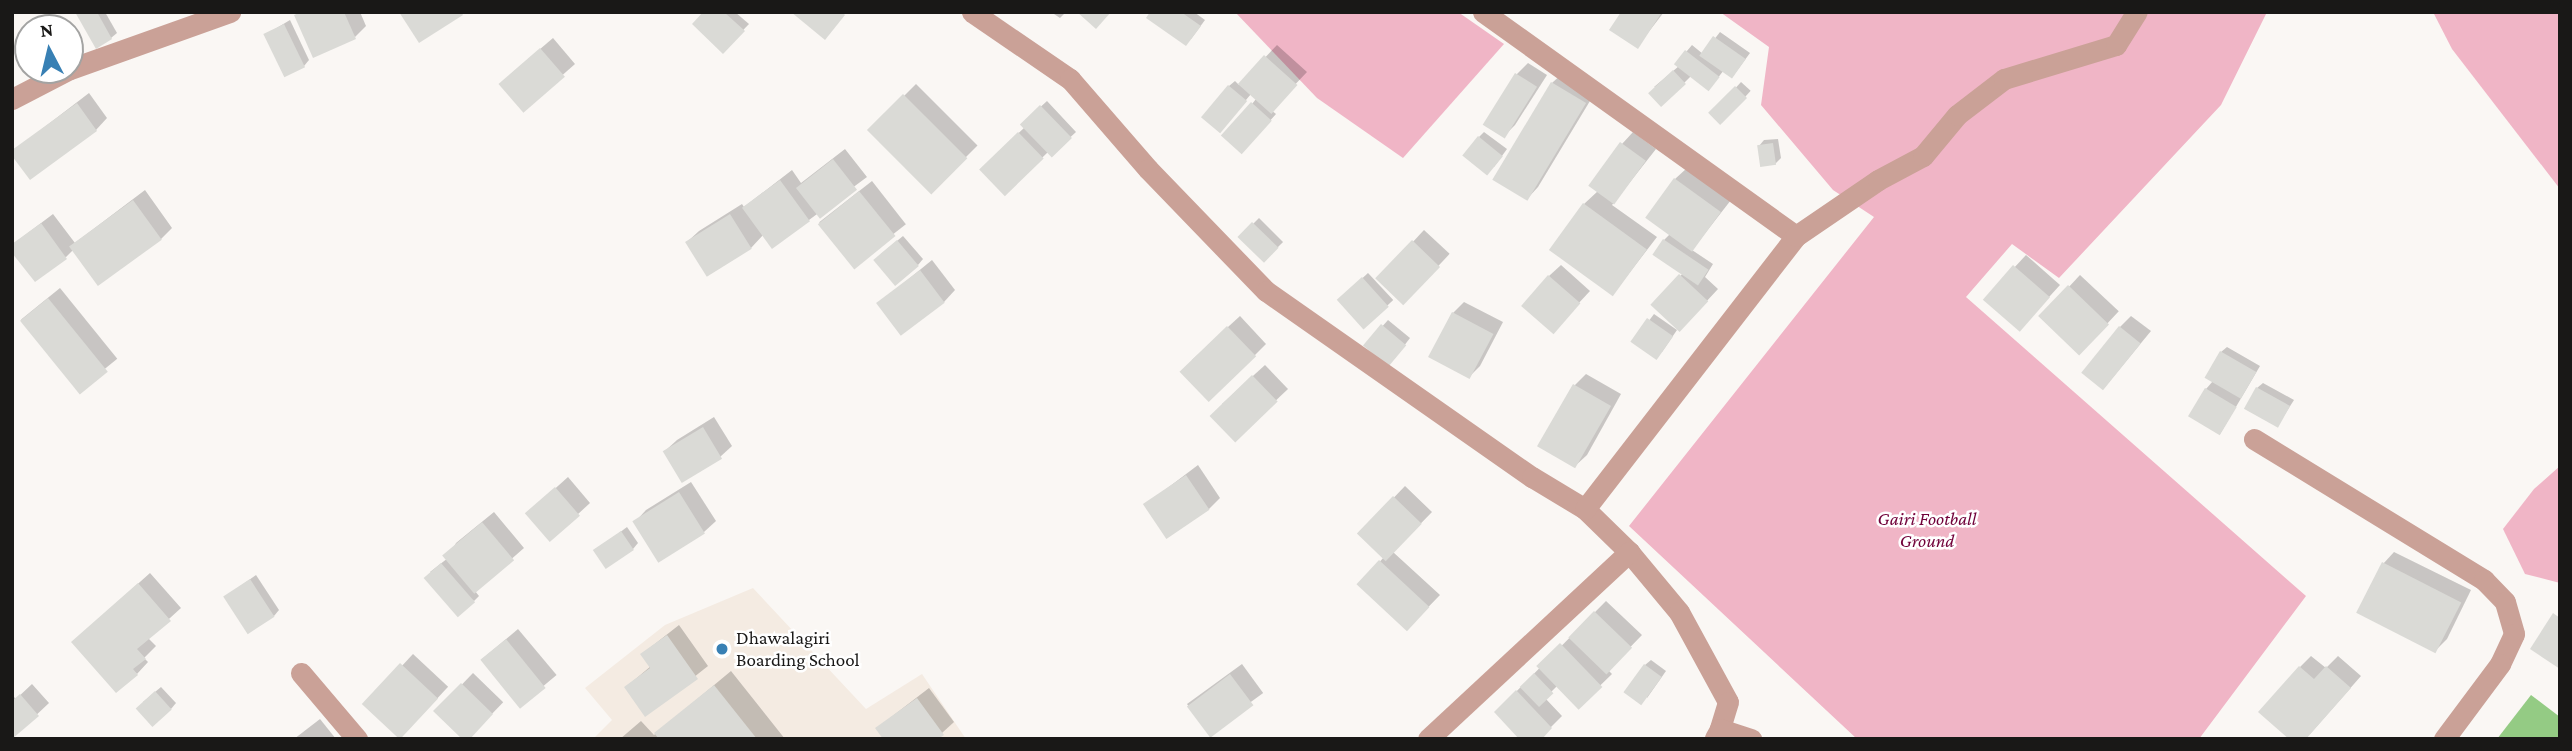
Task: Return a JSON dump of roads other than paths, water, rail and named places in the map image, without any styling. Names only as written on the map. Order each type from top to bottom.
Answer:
[{"type":"street","points":[[84,65],[230,12]]},
{"type":"street","points":[[972,12],[1070,79],[1148,169],[1266,291],[1532,477],[1586,509],[1629,552],[1679,612],[1711,667],[1727,702],[1719,735],[1751,739]]},
{"type":"street","points":[[1483,12],[1796,236]]},
{"type":"street","points":[[1586,509],[1796,236],[1878,180],[1923,156],[1956,115],[2004,79],[2116,45],[2137,12]]},
{"type":"street","points":[[12,99],[41,84]]},
{"type":"street","points":[[2253,439],[2484,580],[2505,602],[2514,634],[2500,664],[2444,739]]},
{"type":"street","points":[[1428,739],[1629,552]]},
{"type":"street","points":[[301,673],[357,739]]},
{"type":"place","name":"Dhawalagiri Boarding School","points":[[722,649]]},
{"type":"park label","name":"Gairi Football Ground","points":[[1927,530]]}]
